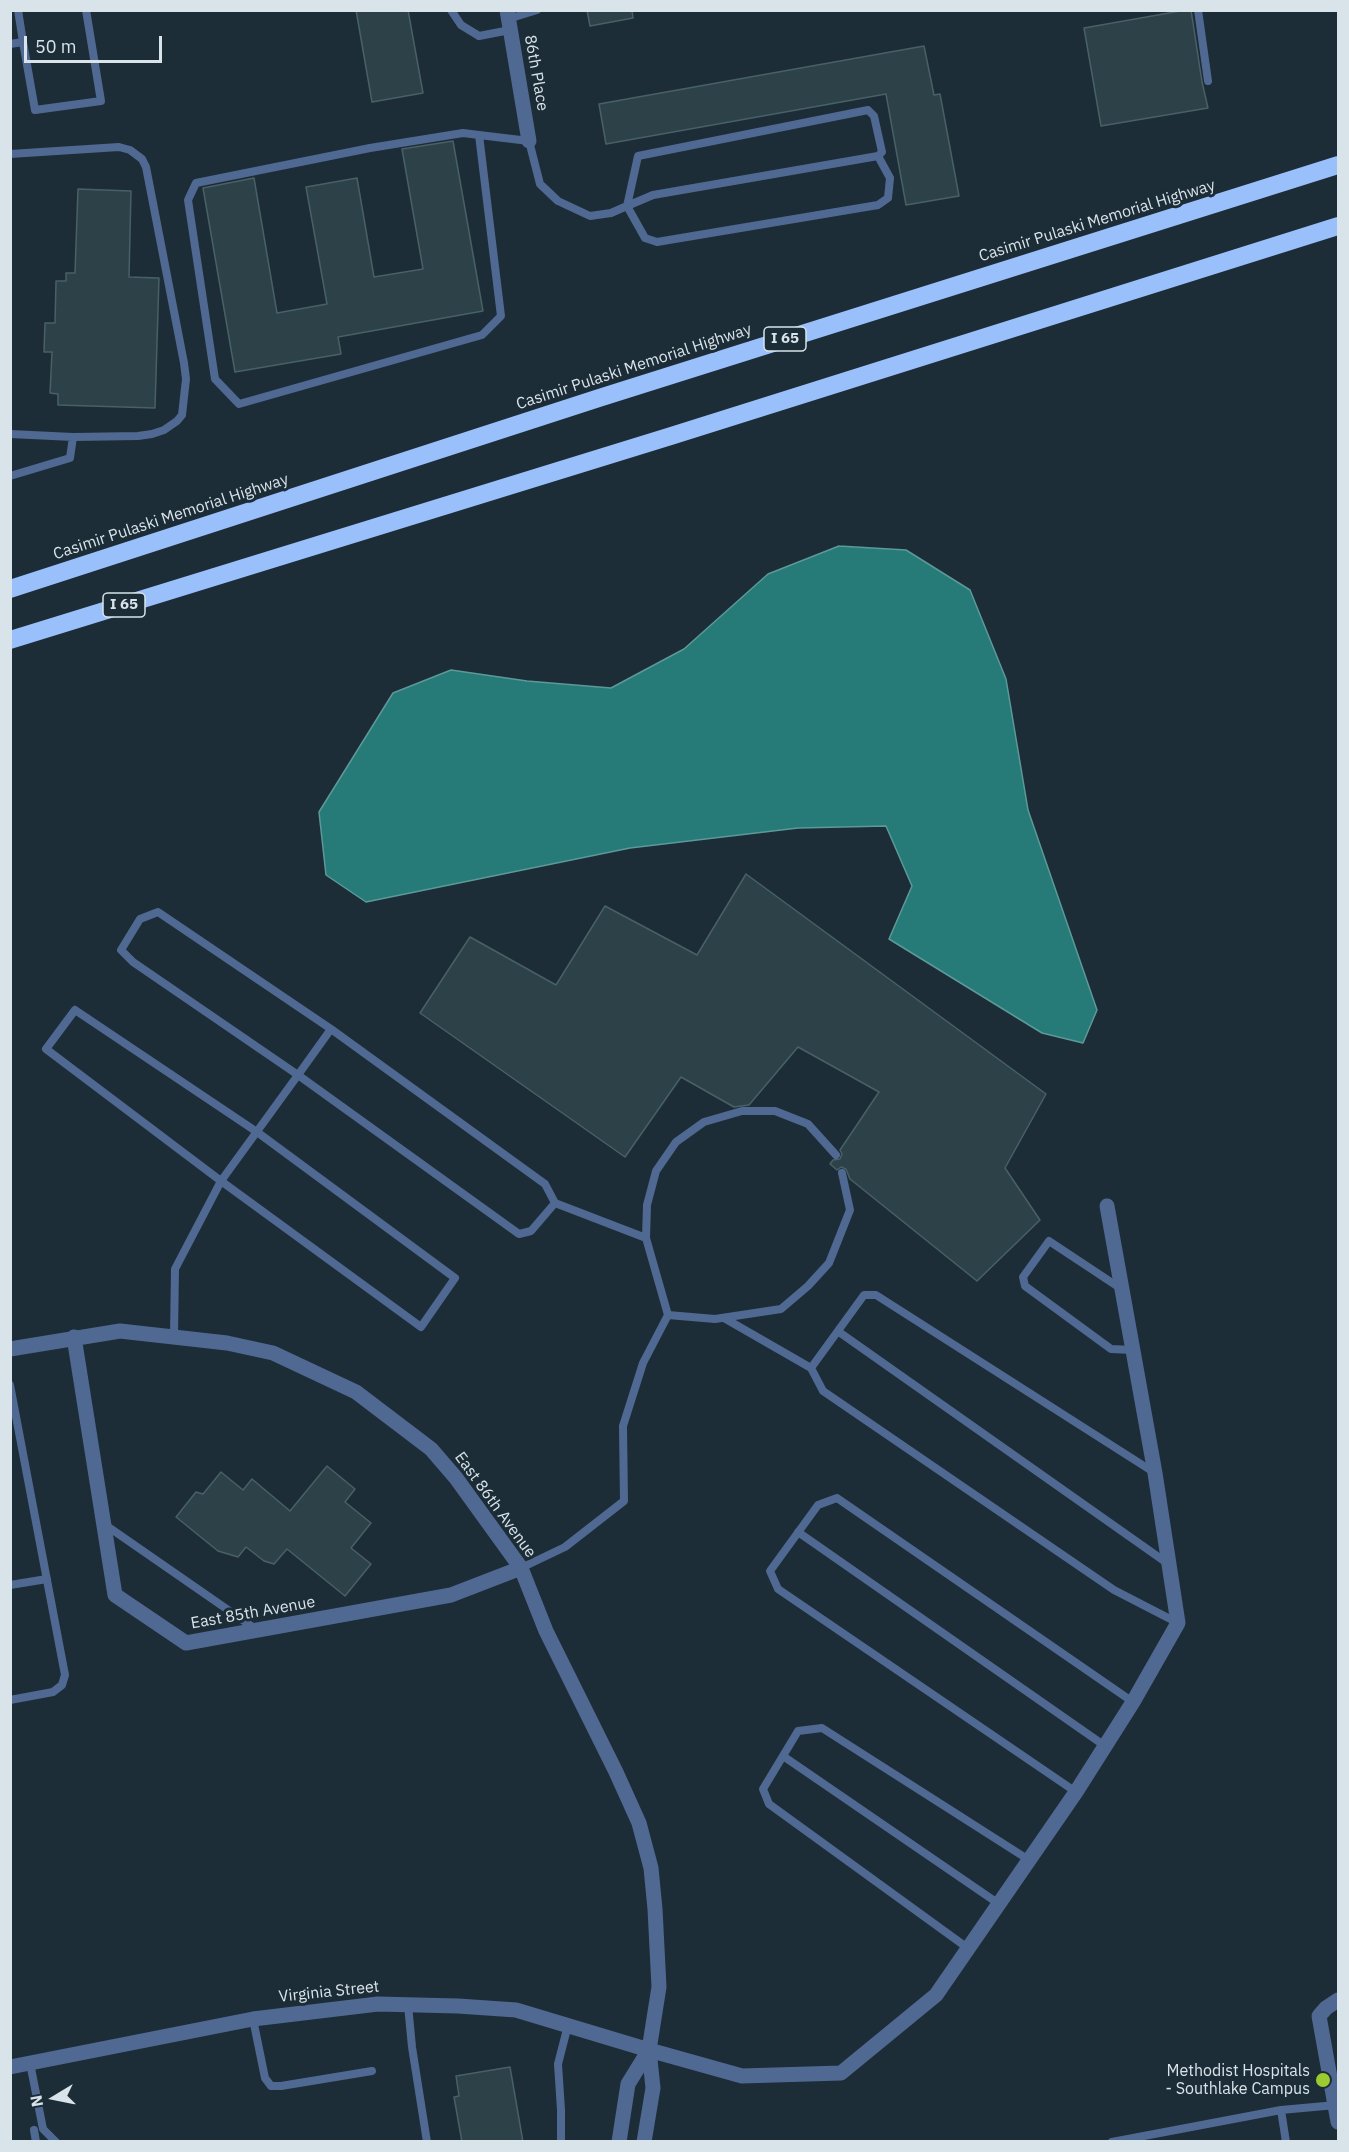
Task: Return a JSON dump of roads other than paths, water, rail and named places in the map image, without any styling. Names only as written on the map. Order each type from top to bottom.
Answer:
[{"type":"highway","name":"Casimir Pulaski Memorial Highway","points":[[10,589],[610,394],[1338,165]]},
{"type":"highway","name":"I 65","points":[[10,640],[671,436],[1338,226]]},
{"type":"street","name":"86th Place","points":[[508,20],[529,141]]},
{"type":"street","points":[[1107,1206],[1155,1473],[1178,1623]]},
{"type":"street","name":"East 86th Avenue","points":[[10,1349],[120,1330],[227,1343],[273,1353],[356,1392],[431,1449],[463,1488],[521,1568],[546,1631],[634,1813],[651,1868],[656,1909],[659,1987],[649,2050],[653,2088],[644,2142]]},
{"type":"street","name":"East 85th Avenue","points":[[74,1337],[115,1595],[186,1643],[451,1595],[521,1568]]},
{"type":"street","name":"Virginia Street","points":[[10,2067],[254,2019],[378,2004],[516,2010],[742,2076],[841,2073],[936,1995],[1076,1792],[1133,1702],[1178,1623]]},
{"type":"street","points":[[1338,2000],[1319,2016],[1338,2122]]},
{"type":"street","name":"East 86th Avenue","points":[[619,2142],[628,2084],[649,2050]]},
{"type":"lane","points":[[18,10],[35,110],[101,101],[86,10]]},
{"type":"lane","points":[[450,10],[461,25],[479,36],[508,20],[537,10]]},
{"type":"lane","points":[[1198,10],[1208,81]]},
{"type":"lane","points":[[10,44],[23,42]]},
{"type":"lane","points":[[479,135],[501,316],[482,335],[239,404],[215,379],[188,200],[196,183],[370,148],[463,134],[479,135],[529,141],[540,184],[558,201],[590,216],[611,213],[627,206],[653,195],[878,156],[882,152],[874,116],[868,110],[638,156],[627,206],[645,238],[657,242],[878,205],[888,198],[890,178],[878,156]]},
{"type":"lane","points":[[10,154],[119,147],[130,150],[141,159],[146,167],[186,379],[182,415],[164,430],[152,434],[73,437],[10,434]]},
{"type":"lane","points":[[10,476],[70,458],[73,437]]},
{"type":"lane","points":[[555,1203],[531,1231],[519,1234],[298,1075],[133,962],[121,950],[140,919],[158,912],[331,1029],[545,1184],[555,1203],[646,1238]]},
{"type":"lane","points":[[75,1010],[257,1132],[455,1278],[421,1327],[220,1181],[46,1049],[75,1010]]},
{"type":"lane","points":[[174,1336],[175,1269],[220,1181],[331,1029]]},
{"type":"lane","points":[[521,1568],[566,1547],[624,1501],[623,1426],[643,1364],[668,1315],[646,1238],[647,1205],[656,1171],[676,1142],[704,1122],[743,1111],[775,1111],[808,1124],[836,1155]]},
{"type":"lane","points":[[668,1315],[715,1319],[782,1309],[830,1263],[850,1210],[842,1173]]},
{"type":"lane","points":[[1122,1288],[1049,1241],[1023,1277],[1025,1286],[1112,1349],[1133,1350]]},
{"type":"lane","points":[[811,1368],[864,1295],[876,1295],[1155,1473]]},
{"type":"lane","points":[[724,1318],[811,1368],[823,1391],[1114,1590],[1178,1623]]},
{"type":"lane","points":[[838,1332],[1168,1564]]},
{"type":"lane","points":[[10,1385],[14,1421],[47,1579],[64,1675],[62,1686],[52,1692],[10,1700]]},
{"type":"lane","points":[[1076,1792],[778,1589],[770,1571],[818,1504],[837,1498],[1133,1702]]},
{"type":"lane","points":[[104,1524],[258,1631]]},
{"type":"lane","points":[[798,1532],[1105,1746]]},
{"type":"lane","points":[[10,1585],[47,1579]]},
{"type":"lane","points":[[969,1949],[769,1804],[764,1789],[798,1731],[822,1728],[1029,1860]]},
{"type":"lane","points":[[783,1756],[999,1904]]},
{"type":"lane","points":[[408,2005],[412,2047],[427,2142]]},
{"type":"lane","points":[[254,2019],[264,2078],[271,2086],[372,2072]]},
{"type":"lane","points":[[561,2142],[558,2064],[568,2025]]},
{"type":"lane","points":[[30,2063],[43,2129],[56,2142]]},
{"type":"lane","points":[[1112,2142],[1281,2110],[1336,2106]]},
{"type":"lane","points":[[1281,2110],[1286,2142]]},
{"type":"lane","points":[[34,2130],[36,2142]]},
{"type":"place","name":"Methodist Hospitals - Southlake Campus","points":[[1323,2080]]}]
